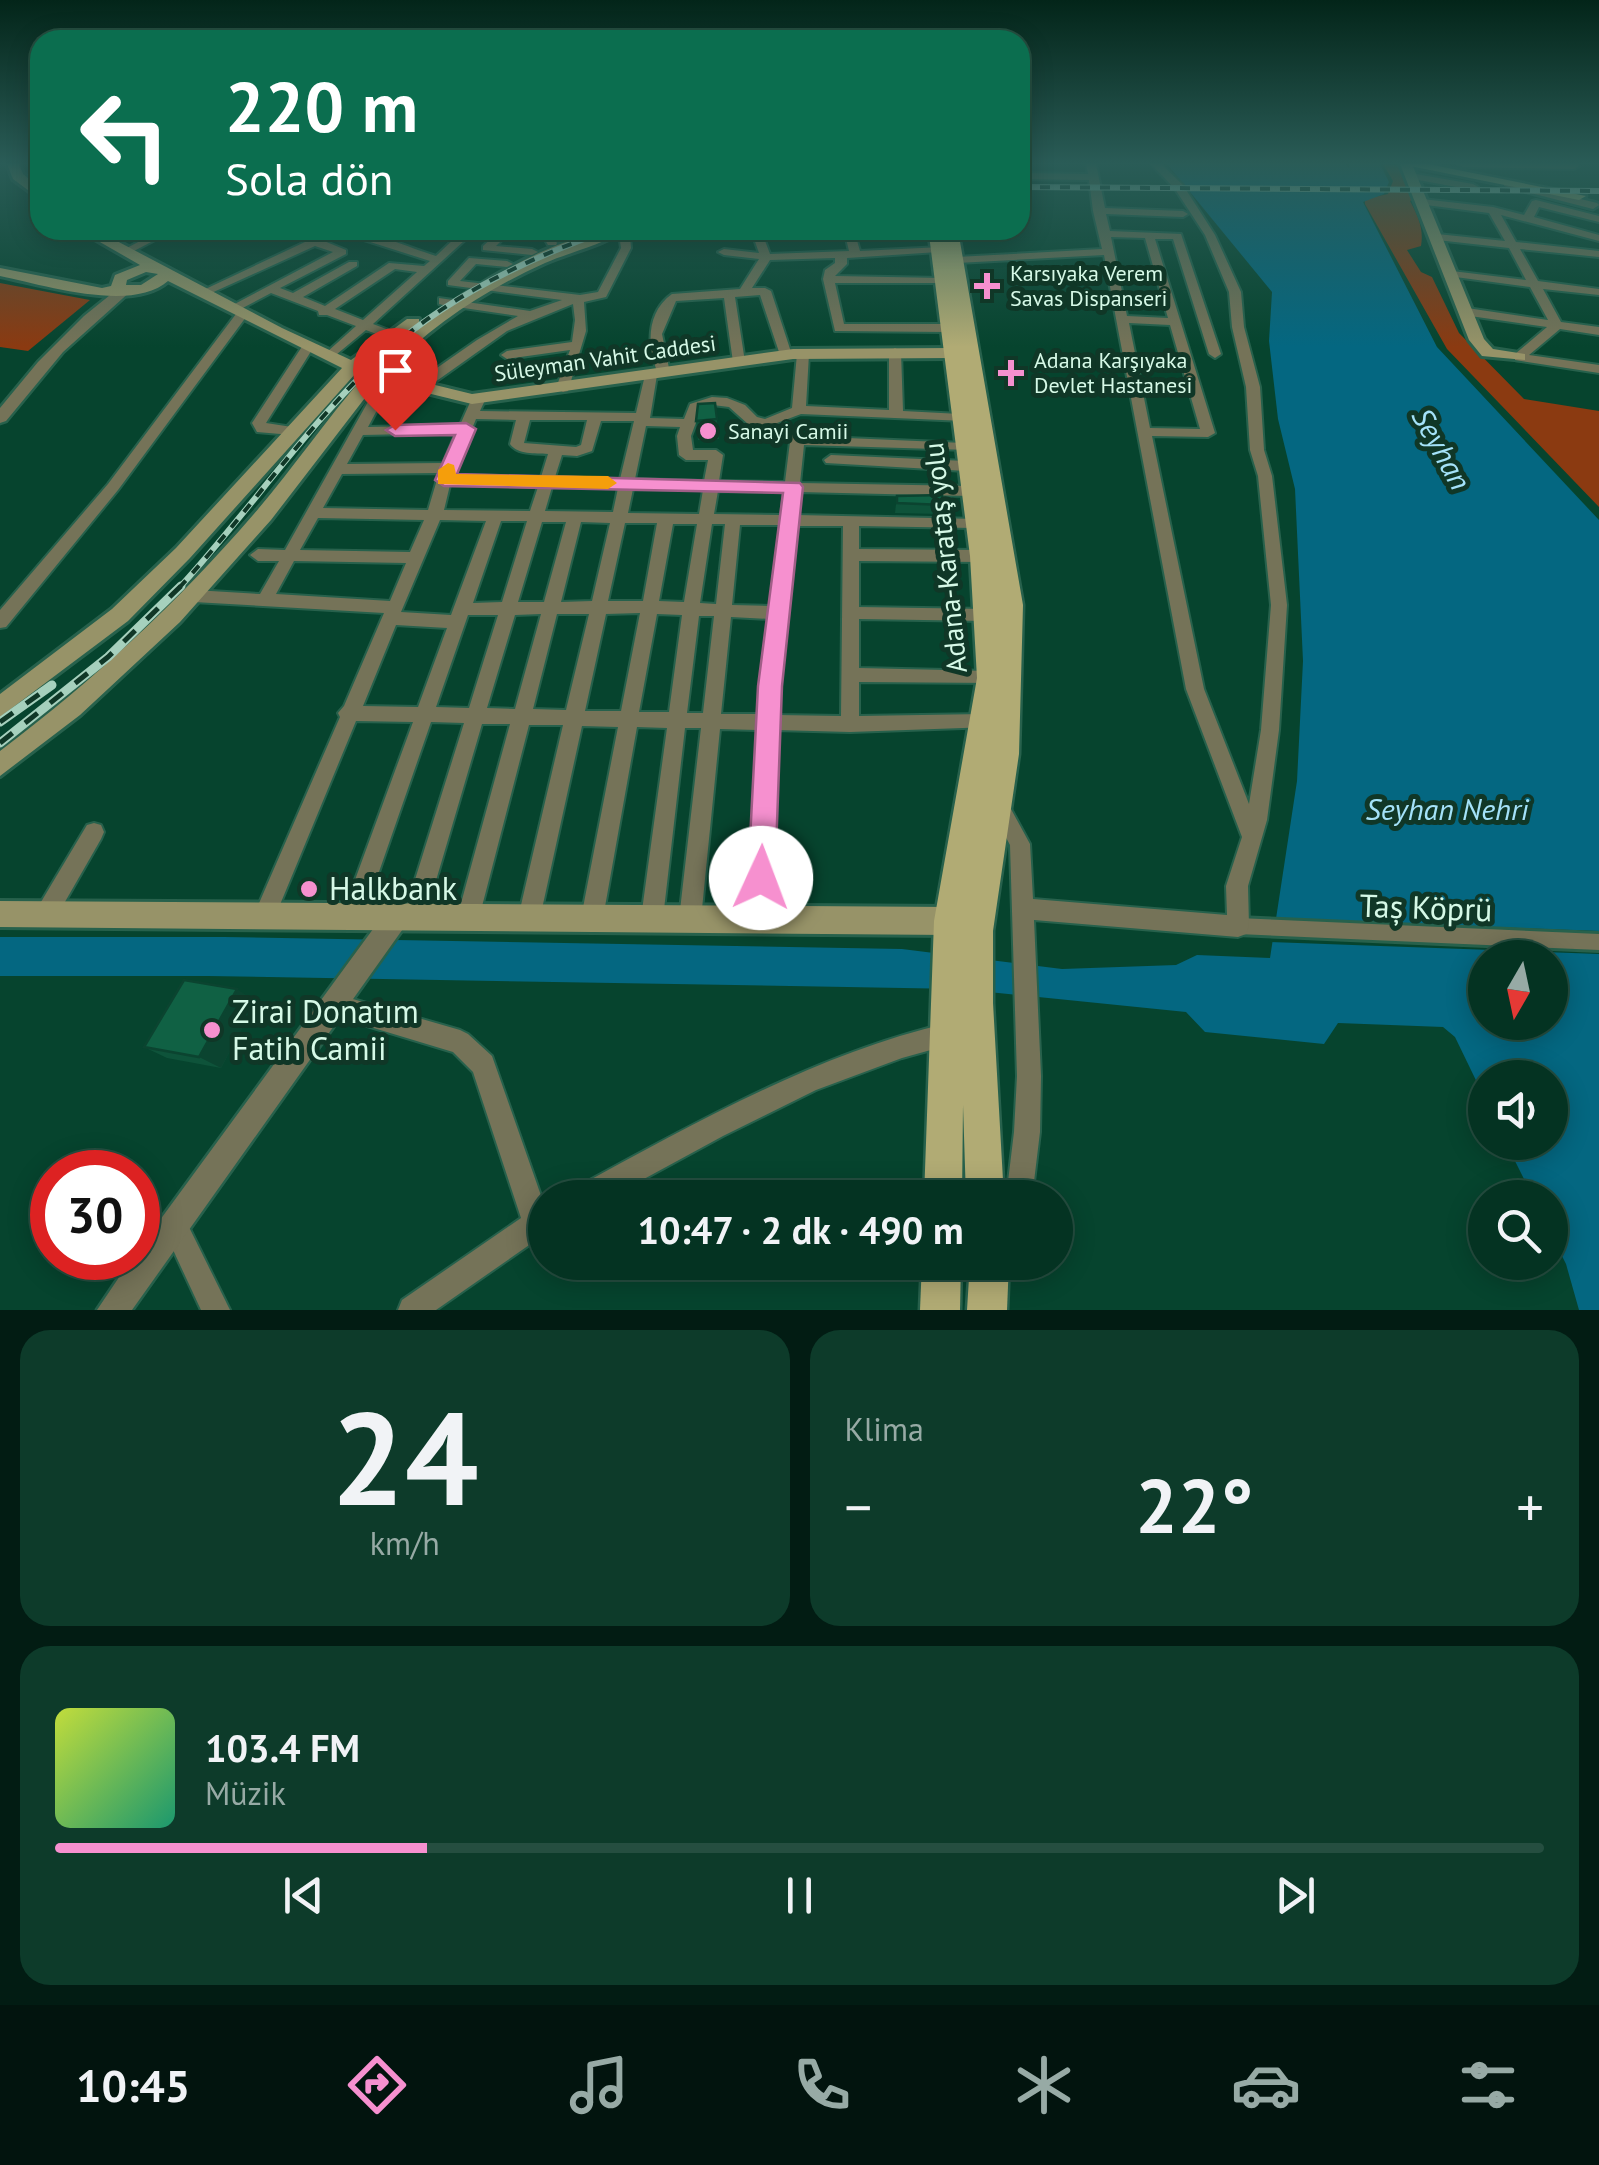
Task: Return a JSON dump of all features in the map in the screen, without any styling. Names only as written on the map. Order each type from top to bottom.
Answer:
[{"type":"main road","points":[[1432,225],[1478,340],[1488,353],[1519,358]]},
{"type":"main road","points":[[105,240],[233,309]]},
{"type":"main road","points":[[478,287],[544,240]]},
{"type":"main road","points":[[0,707],[120,615],[183,553],[353,366],[393,336],[478,287],[591,240]]},
{"type":"main road","points":[[109,242],[131,260],[125,281]]},
{"type":"main road","name":"Adana-Karataş yolu","points":[[945,242],[942,280],[981,556],[990,678],[959,929]]},
{"type":"main road","name":"Adana-Karataş yolu","points":[[945,242],[1011,605],[1010,710],[995,798],[959,929]]},
{"type":"main road","points":[[0,272],[102,292],[162,271]]},
{"type":"main road","points":[[149,287],[162,271]]},
{"type":"main road","points":[[125,281],[192,293],[233,309]]},
{"type":"main road","points":[[0,765],[50,728],[194,596],[369,383],[452,302]]},
{"type":"main road","name":"Süleyman Vahit Caddesi","points":[[233,309],[353,366],[369,383],[416,389],[473,414],[563,388],[739,362],[794,355],[951,353]]},
{"type":"main road","points":[[0,914],[264,916],[399,922],[468,918],[760,918],[959,929],[944,1180]]},
{"type":"main road","points":[[957,1014],[982,1180]]},
{"type":"main road","points":[[940,1310],[941,1280]]},
{"type":"street","points":[[1101,225],[1195,690],[1252,839]]},
{"type":"street","points":[[1023,909],[1245,928],[1237,886],[1252,839],[1270,730],[1280,605],[1247,357],[1231,276],[1201,225]]},
{"type":"street","points":[[1500,225],[1556,325]]},
{"type":"street","points":[[1542,225],[1554,231],[1599,238]]},
{"type":"street","points":[[1554,231],[1556,225]]},
{"type":"street","points":[[1103,234],[1177,236],[1215,354]]},
{"type":"street","points":[[1144,432],[1208,434],[1149,235]]},
{"type":"street","points":[[1437,236],[1599,254]]},
{"type":"street","points":[[128,250],[148,240]]},
{"type":"street","points":[[202,293],[290,240]]},
{"type":"street","points":[[0,622],[113,487],[233,309],[342,252],[314,240]]},
{"type":"street","points":[[373,240],[438,260]]},
{"type":"street","points":[[331,355],[459,240]]},
{"type":"street","points":[[496,240],[487,248],[532,252]]},
{"type":"street","points":[[416,389],[479,340],[528,314],[577,298],[602,295],[626,248],[625,240]]},
{"type":"street","points":[[760,240],[766,257]]},
{"type":"street","points":[[851,240],[856,253]]},
{"type":"street","points":[[724,252],[766,257],[841,254],[945,242],[1107,252]]},
{"type":"street","points":[[841,254],[841,264],[831,270],[829,279],[839,328],[948,328]]},
{"type":"street","points":[[744,292],[766,257]]},
{"type":"street","points":[[292,299],[353,264]]},
{"type":"street","points":[[324,312],[393,265],[426,270]]},
{"type":"street","points":[[1452,274],[1599,292]]},
{"type":"street","points":[[829,279],[942,280]]},
{"type":"street","points":[[0,418],[75,328],[125,281]]},
{"type":"street","points":[[478,287],[577,298]]},
{"type":"street","points":[[271,288],[393,336]]},
{"type":"street","points":[[529,918],[628,484],[657,374],[653,340],[657,322],[672,298],[765,291],[794,355],[799,410]]},
{"type":"street","points":[[728,294],[739,362]]},
{"type":"street","points":[[563,388],[577,346],[582,310],[577,298]]},
{"type":"street","points":[[452,302],[528,314]]},
{"type":"street","points":[[1467,312],[1599,330]]},
{"type":"street","points":[[1121,319],[1175,322]]},
{"type":"street","points":[[1519,358],[1556,325]]},
{"type":"street","points":[[887,328],[896,416]]},
{"type":"street","points":[[292,431],[262,429],[258,422],[308,345]]},
{"type":"street","points":[[508,356],[577,346]]},
{"type":"street","points":[[1183,352],[1247,357]]},
{"type":"street","points":[[1519,358],[1599,370]]},
{"type":"street","points":[[264,600],[376,399],[369,383]]},
{"type":"street","points":[[652,918],[691,609],[716,456],[686,455],[687,423],[695,408],[725,399],[737,403],[753,421],[766,422],[799,410],[960,418]]},
{"type":"street","points":[[359,431],[473,414],[687,423]]},
{"type":"street","points":[[264,916],[473,414]]},
{"type":"street","points":[[524,418],[517,444],[556,451],[587,448],[595,418]]},
{"type":"street","points":[[766,422],[798,440],[965,457]]},
{"type":"street","points":[[760,918],[767,722],[798,440]]},
{"type":"street","points":[[830,488],[831,442]]},
{"type":"street","points":[[113,1310],[334,1002],[399,922],[474,715],[556,451]]},
{"type":"street","points":[[830,460],[965,457]]},
{"type":"street","points":[[338,470],[628,484],[970,491]]},
{"type":"street","points":[[315,512],[974,523]]},
{"type":"street","points":[[352,918],[496,514]]},
{"type":"street","points":[[468,918],[575,517]]},
{"type":"street","points":[[592,918],[666,519]]},
{"type":"street","points":[[690,919],[733,520]]},
{"type":"street","points":[[850,522],[850,724]]},
{"type":"street","points":[[258,555],[415,558]]},
{"type":"street","points":[[850,555],[981,556]]},
{"type":"street","points":[[194,596],[459,616],[508,606],[776,613]]},
{"type":"street","points":[[850,613],[987,615]]},
{"type":"street","points":[[850,675],[990,678]]},
{"type":"street","points":[[347,713],[850,724],[984,722]]},
{"type":"street","points":[[995,798],[1020,844],[1027,1132],[1022,1180]]},
{"type":"street","points":[[46,914],[94,832]]},
{"type":"street","name":"Taș Köprü","points":[[1245,928],[1599,942]]},
{"type":"street","points":[[334,1002],[460,1042],[483,1066],[528,1186]]},
{"type":"street","points":[[617,1180],[794,1088],[915,1041],[957,1014]]},
{"type":"street","points":[[174,1224],[216,1310]]},
{"type":"street","points":[[412,1310],[528,1230]]},
{"type":"shaded area","points":[[1377,225],[1420,225],[1421,246],[1407,250],[1421,272],[1432,277],[1459,333],[1524,399],[1599,411],[1599,507],[1447,349]]},
{"type":"shaded area","points":[[0,283],[90,300],[28,351],[0,347]]},
{"type":"water","name":"Seyhan Nehri","points":[[1217,225],[1375,225],[1437,347],[1599,520],[1599,1310],[1579,1310],[1568,1271],[1568,1180],[1524,1180],[1514,1160],[1568,1160],[1568,1060],[1468,1060],[1468,1064],[1455,1037],[1443,1027],[1338,1023],[1324,1044],[1205,1032],[1186,1012],[959,989],[0,976],[0,937],[902,949],[1062,969],[1176,965],[1197,955],[1270,958],[1297,781],[1303,661],[1295,489],[1278,419],[1269,341],[1272,292]]},
{"type":"pier","points":[[1271,919],[1599,931],[1599,954],[1568,953],[1568,940],[1468,940],[1468,949],[1268,942]]},
{"type":"building","points":[[715,403],[717,419],[696,421],[698,404]]},
{"type":"building","points":[[942,495],[943,505],[897,503],[897,496]]},
{"type":"building","points":[[184,980],[237,989],[199,1057],[144,1047]]},
{"type":"railway","points":[[179,588],[304,438],[384,354],[462,297],[583,240]]},
{"type":"railway","points":[[0,743],[108,657],[179,588]]},
{"type":"railway","points":[[0,722],[52,685]]},
{"type":"slow traffic","points":[[448,470],[444,480],[608,483]]},
{"type":"place","name":"Karsıyaka Verem Savas Dispanseri","points":[[987,286]]},
{"type":"place","name":"Adana Karşıyaka Devlet Hastanesi","points":[[1011,373]]},
{"type":"place","name":"Sanayi Camii","points":[[708,431]]},
{"type":"place","name":"Halkbank","points":[[309,889]]},
{"type":"place","name":"Zirai Donatım Fatih Camii","points":[[212,1030]]},
{"type":"route","points":[[395,430],[466,429],[444,480],[794,487],[776,613],[761,878]]},
{"type":"water label","name":"Seyhan","points":[[1441,449]]}]
